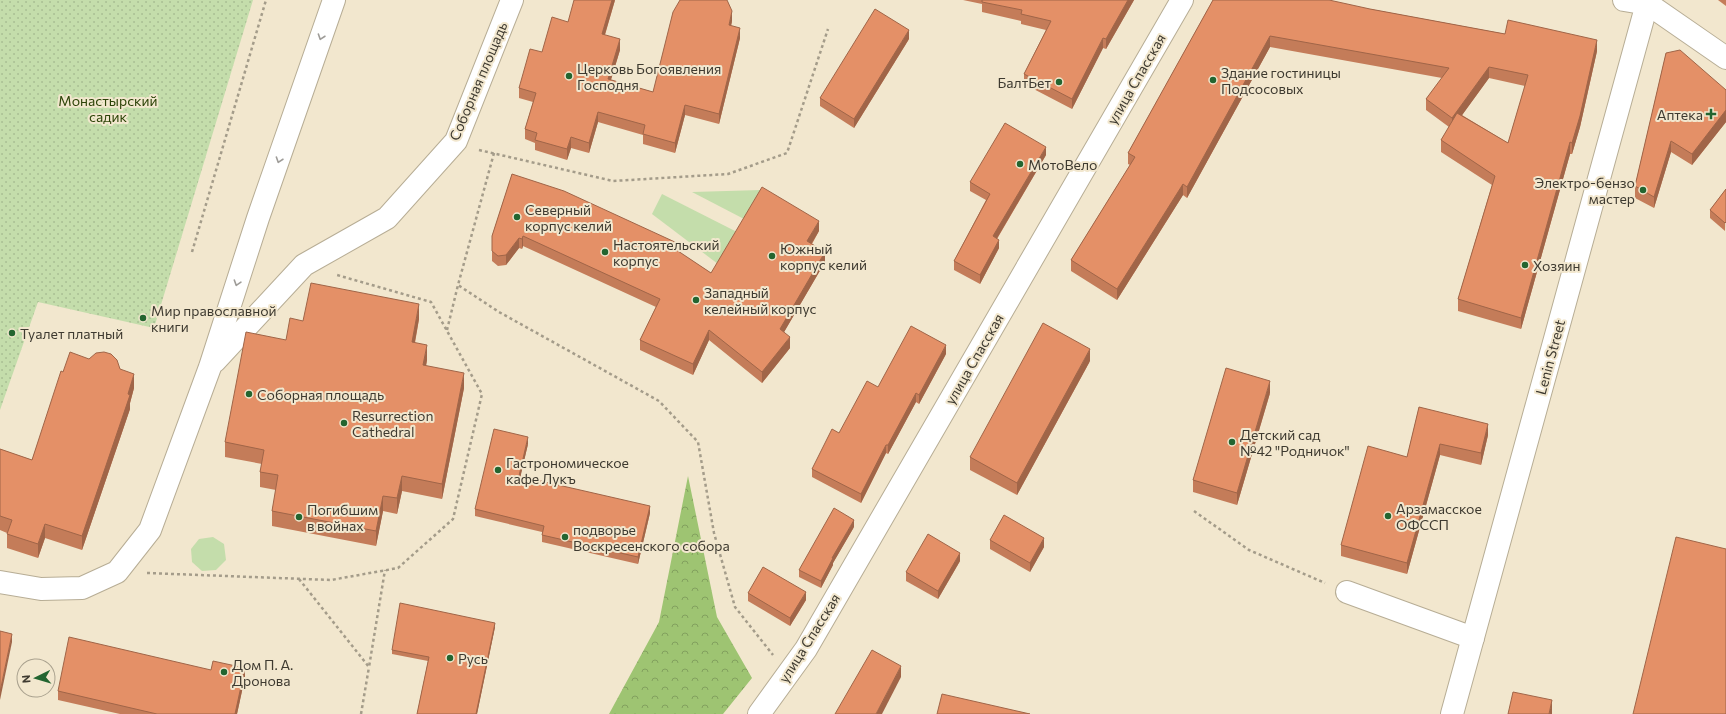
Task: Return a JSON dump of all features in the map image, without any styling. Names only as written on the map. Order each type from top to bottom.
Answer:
[{"type":"street","name":"Соборная площадь","points":[[0,582],[41,589],[82,588],[117,572],[150,530],[210,367],[258,218],[334,0]]},
{"type":"street","name":"Соборная площадь","points":[[210,367],[304,265],[387,218],[456,141],[512,0]]},
{"type":"street","name":"улица Спасская","points":[[769,710],[788,675],[806,649],[1182,0]]},
{"type":"street","points":[[1624,0],[1648,2],[1726,58]]},
{"type":"street","name":"Lenin Street","points":[[1452,714],[1648,2]]},
{"type":"street","points":[[1347,592],[1473,638]]},
{"type":"path","points":[[192,252],[266,0]]},
{"type":"path","points":[[456,141],[481,151],[613,181],[728,174],[787,153],[828,29]]},
{"type":"path","points":[[447,331],[494,154]]},
{"type":"path","points":[[117,572],[331,580],[398,568],[453,519],[482,394],[431,302],[304,265]]},
{"type":"path","points":[[458,285],[499,312],[659,401],[698,442],[714,533],[735,607],[788,675]]},
{"type":"path","points":[[1194,511],[1249,550],[1347,592]]},
{"type":"path","points":[[361,714],[385,570]]},
{"type":"path","points":[[298,578],[369,667]]},
{"type":"green space","name":"Монастырский садик","points":[[0,0],[253,0],[154,328],[38,302],[0,410]]},
{"type":"green space","points":[[761,190],[744,219],[692,192]]},
{"type":"green space","points":[[662,194],[737,232],[718,264],[652,214]]},
{"type":"green space","points":[[688,476],[717,617],[752,678],[723,714],[609,714],[659,622]]},
{"type":"green space","points":[[213,537],[224,544],[226,560],[216,570],[202,571],[192,562],[191,549],[199,539]]},
{"type":"building","points":[[574,0],[612,0],[602,34],[620,39],[608,79],[653,92],[673,12],[680,0],[727,0],[732,11],[729,25],[740,28],[719,114],[685,105],[675,143],[643,134],[645,125],[598,112],[589,143],[571,137],[567,149],[535,140],[537,133],[525,129],[536,93],[519,88],[530,49],[542,52],[552,17],[568,22]]},
{"type":"building","points":[[982,0],[1128,0],[1106,39],[1103,38],[1072,99],[1024,74],[1051,21],[1021,14],[1022,10],[982,2]]},
{"type":"building","points":[[1213,0],[1329,0],[1505,34],[1508,20],[1597,40],[1580,116],[1572,143],[1570,142],[1521,318],[1458,299],[1495,176],[1441,140],[1457,113],[1508,143],[1528,75],[1489,67],[1452,118],[1426,99],[1449,68],[1270,36],[1187,187],[1183,184],[1117,289],[1071,260],[1135,157],[1128,153]]},
{"type":"building","points":[[875,9],[909,30],[854,119],[820,98]]},
{"type":"building","points":[[1680,50],[1726,90],[1726,110],[1692,154],[1671,141],[1654,197],[1635,186],[1666,53]]},
{"type":"building","points":[[1005,123],[1046,147],[993,236],[999,240],[980,275],[954,261],[990,194],[970,182]]},
{"type":"building","points":[[512,174],[564,191],[677,243],[675,249],[711,273],[762,187],[819,221],[807,241],[825,252],[780,329],[790,337],[762,372],[709,330],[693,364],[640,340],[660,299],[523,236],[522,239],[519,238],[506,255],[498,256],[492,251],[492,236]]},
{"type":"building","points":[[1726,189],[1726,222],[1725,223],[1710,210]]},
{"type":"building","name":"Resurrection Cathedral","points":[[311,283],[419,304],[412,342],[427,345],[423,365],[464,373],[442,484],[402,476],[397,498],[383,496],[376,531],[272,511],[278,475],[260,472],[264,450],[225,442],[246,332],[286,340],[290,318],[303,321]]},
{"type":"building","points":[[1043,323],[1090,349],[1017,483],[970,457]]},
{"type":"building","points":[[911,326],[946,345],[919,395],[916,393],[888,445],[886,445],[861,494],[812,469],[832,429],[839,433],[867,381],[878,387]]},
{"type":"building","points":[[70,352],[89,359],[96,353],[104,352],[111,354],[117,360],[120,369],[134,374],[128,394],[130,395],[82,536],[45,524],[38,544],[7,534],[12,520],[0,516],[0,449],[32,460],[61,371],[63,372]]},
{"type":"building","name":"Детский сад №42 \"Родничок\"","points":[[1226,368],[1270,381],[1237,493],[1193,480]]},
{"type":"building","name":"Арзамасское ОФССП","points":[[1419,407],[1488,424],[1481,453],[1440,444],[1407,563],[1341,545],[1368,446],[1407,457]]},
{"type":"building","points":[[494,429],[528,437],[519,476],[650,506],[638,557],[542,535],[544,526],[475,509]]},
{"type":"building","points":[[834,508],[854,520],[832,558],[821,581],[799,570]]},
{"type":"building","points":[[1004,515],[1044,538],[1030,563],[990,540]]},
{"type":"building","points":[[928,534],[960,553],[938,591],[906,572]]},
{"type":"building","points":[[1676,537],[1726,549],[1726,714],[1633,714]]},
{"type":"building","points":[[763,567],[806,592],[790,618],[748,593]]},
{"type":"building","name":"Русь","points":[[400,603],[495,623],[476,714],[417,714],[429,657],[392,650]]},
{"type":"building","points":[[0,631],[12,634],[0,692]]},
{"type":"building","points":[[69,637],[211,670],[213,661],[245,668],[235,714],[157,714],[58,691]]},
{"type":"building","points":[[872,650],[901,666],[876,714],[835,714]]},
{"type":"building","points":[[1513,692],[1552,700],[1549,714],[1508,714]]},
{"type":"building","points":[[942,694],[1030,714],[937,714]]},
{"type":"place","name":"Церковь Богоявления Господня","points":[[569,76]]},
{"type":"place","name":"Здание гостиницы Подсосовых","points":[[1213,80]]},
{"type":"place","name":"БалтБет","points":[[1059,82]]},
{"type":"place","name":"Аптека","points":[[1711,114]]},
{"type":"place","name":"МотоВело","points":[[1020,164]]},
{"type":"place","name":"Электро-бензо мастер","points":[[1643,190]]},
{"type":"place","name":"Северный корпус келий","points":[[517,217]]},
{"type":"place","name":"Настоятельский корпус","points":[[605,252]]},
{"type":"place","name":"Южный корпус келий","points":[[772,256]]},
{"type":"place","name":"Хозяин","points":[[1525,265]]},
{"type":"place","name":"Западный келейный корпус","points":[[696,300]]},
{"type":"place","name":"Мир православной книги","points":[[143,318]]},
{"type":"place","name":"Туалет платный","points":[[12,333]]},
{"type":"place","name":"Соборная площадь","points":[[249,394]]},
{"type":"place","name":"Resurrection Cathedral","points":[[344,423]]},
{"type":"place","name":"Детский сад №42 \"Родничок\"","points":[[1232,442]]},
{"type":"place","name":"Гастрономическое кафе Лукъ","points":[[498,470]]},
{"type":"place","name":"Арзамасское ОФССП","points":[[1388,516]]},
{"type":"place","name":"Погибшим в войнах","points":[[299,517]]},
{"type":"place","name":"подворье Воскресенского собора","points":[[565,537]]},
{"type":"place","name":"Русь","points":[[450,658]]},
{"type":"place","name":"Дом П. А. Дронова","points":[[224,672]]}]
